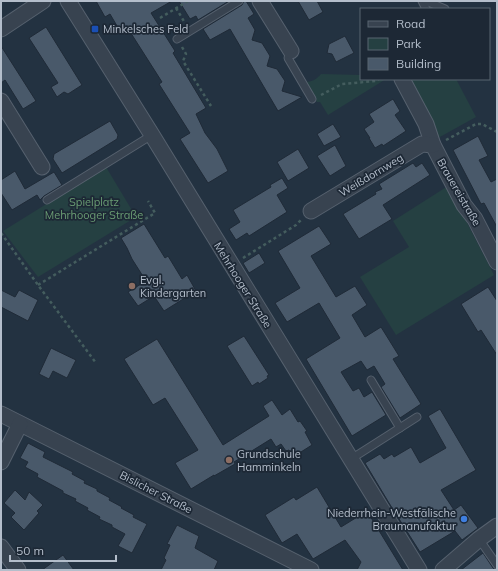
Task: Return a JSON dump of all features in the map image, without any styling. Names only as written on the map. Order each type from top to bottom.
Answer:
[{"type":"street","points":[[1,29],[42,1]]},
{"type":"street","name":"Mehrhooger Straße","points":[[68,1],[419,570]]},
{"type":"street","points":[[260,1],[291,50]]},
{"type":"street","name":"Brauereistraße","points":[[403,80],[426,124],[433,145],[464,205],[475,220],[497,262]]},
{"type":"street","points":[[1,101],[42,167]]},
{"type":"street","name":"Weißdornweg","points":[[311,211],[422,144],[433,145]]},
{"type":"street","name":"Bislicher Straße","points":[[1,414],[311,570]]},
{"type":"street","points":[[1,462],[20,424]]},
{"type":"street","points":[[443,570],[479,539],[497,526]]},
{"type":"street","points":[[1,547],[18,570]]},
{"type":"lane","points":[[177,39],[238,1]]},
{"type":"lane","points":[[426,1],[443,8]]},
{"type":"lane","points":[[291,50],[288,58],[312,99]]},
{"type":"lane","points":[[47,200],[152,135]]},
{"type":"lane","points":[[371,380],[400,428]]},
{"type":"lane","points":[[350,459],[417,417]]},
{"type":"lane","points":[[479,539],[497,565]]},
{"type":"path","points":[[160,18],[188,1]]},
{"type":"path","points":[[176,8],[190,31]]},
{"type":"path","points":[[177,39],[186,54],[183,61],[211,106]]},
{"type":"path","points":[[312,99],[342,84],[378,80]]},
{"type":"path","points":[[433,145],[440,143],[476,124],[482,124],[497,132]]},
{"type":"path","points":[[38,285],[155,213],[148,201]]},
{"type":"path","points":[[231,266],[296,225],[311,211]]},
{"type":"path","points":[[1,233],[96,363]]},
{"type":"green space","points":[[321,74],[360,75],[360,80],[384,80],[328,115],[320,102],[317,102],[305,82],[314,80]]},
{"type":"green space","points":[[408,80],[457,80],[476,117],[438,138]]},
{"type":"green space","name":"Spielplatz Mehrhooger Straße","points":[[106,167],[136,217],[38,277],[3,231]]},
{"type":"green space","points":[[448,186],[494,275],[396,335],[360,277],[409,247],[393,221]]},
{"type":"building","points":[[96,1],[172,1],[151,13],[175,51],[173,53],[206,108],[196,114],[205,133],[217,149],[228,171],[208,183],[180,139],[190,133],[159,84],[162,82],[127,27],[120,31],[110,14],[105,17]]},
{"type":"building","points":[[179,1],[229,1],[198,20],[196,16],[190,19]]},
{"type":"building","points":[[244,1],[246,1],[254,14],[248,18],[255,30],[252,40],[262,43],[270,56],[267,66],[277,69],[285,81],[282,91],[302,97],[278,111],[230,29],[210,40],[203,29],[242,5]]},
{"type":"building","points":[[298,1],[317,1],[323,12],[309,20]]},
{"type":"building","points":[[46,27],[82,85],[68,94],[64,92],[57,97],[51,87],[58,83],[29,38]]},
{"type":"building","points":[[345,36],[354,53],[336,62],[332,54],[327,53],[329,44]]},
{"type":"building","points":[[1,46],[36,101],[23,109],[5,80],[1,83]]},
{"type":"building","points":[[393,99],[400,111],[395,115],[406,131],[383,146],[382,144],[375,148],[364,129],[374,122],[369,114]]},
{"type":"building","points":[[110,121],[118,135],[117,139],[62,173],[53,159],[54,154]]},
{"type":"building","points":[[333,124],[341,137],[324,146],[317,134]]},
{"type":"building","points":[[478,136],[488,156],[479,160],[491,182],[497,179],[497,227],[484,203],[481,204],[453,150]]},
{"type":"building","points":[[335,145],[346,166],[330,176],[317,156]]},
{"type":"building","points":[[298,149],[309,168],[288,181],[277,162]]},
{"type":"building","points":[[413,163],[416,167],[422,163],[430,175],[383,205],[392,219],[359,239],[343,214],[376,194],[375,192],[382,189],[379,184]]},
{"type":"building","points":[[15,171],[25,189],[54,172],[62,185],[40,200],[37,195],[12,210],[1,193],[1,180]]},
{"type":"building","points":[[282,178],[288,188],[277,195],[287,212],[249,236],[247,233],[236,240],[229,229],[240,222],[233,210],[271,187],[270,185]]},
{"type":"building","points":[[144,224],[165,258],[168,256],[182,279],[187,275],[196,291],[164,311],[154,296],[138,306],[128,292],[146,281],[121,238]]},
{"type":"building","points":[[319,226],[331,244],[311,256],[336,297],[355,286],[367,305],[352,315],[365,337],[381,327],[399,356],[393,359],[421,404],[400,418],[381,387],[385,384],[374,366],[367,370],[361,361],[341,372],[353,391],[359,388],[364,397],[372,392],[386,415],[352,436],[306,359],[340,338],[319,303],[287,322],[275,303],[300,288],[278,251]]},
{"type":"building","points":[[259,253],[265,263],[249,273],[243,263]]},
{"type":"building","points":[[488,287],[497,301],[497,355],[481,330],[478,332],[461,304]]},
{"type":"building","points":[[1,290],[15,297],[19,290],[38,300],[28,321],[1,307]]},
{"type":"building","points":[[244,336],[269,375],[267,376],[268,378],[259,384],[258,382],[252,386],[227,346]]},
{"type":"building","points":[[157,339],[223,445],[269,416],[263,406],[272,400],[282,415],[290,409],[298,422],[300,421],[307,431],[305,432],[312,445],[293,457],[289,450],[286,451],[281,444],[276,447],[271,439],[234,462],[235,464],[191,489],[175,463],[198,450],[165,398],[153,405],[124,359]]},
{"type":"building","points":[[51,348],[76,360],[67,378],[53,371],[49,379],[39,374]]},
{"type":"building","points":[[440,409],[476,470],[441,490],[454,510],[461,505],[478,528],[462,540],[455,531],[420,552],[365,463],[380,454],[384,459],[392,454],[394,457],[411,447],[420,463],[446,448],[428,416]]},
{"type":"building","points":[[28,443],[45,452],[43,457],[73,472],[72,474],[85,481],[84,483],[97,489],[97,491],[110,498],[109,500],[134,515],[133,517],[147,524],[132,553],[118,546],[125,534],[112,527],[112,525],[99,519],[100,517],[87,510],[88,508],[75,501],[76,499],[37,477],[38,474],[25,467],[28,462],[20,458]]},
{"type":"building","points":[[317,487],[341,527],[367,511],[403,570],[357,570],[361,562],[345,540],[313,559],[297,534],[282,543],[265,515],[294,497],[296,500]]},
{"type":"building","points":[[15,490],[25,500],[29,492],[43,505],[37,511],[39,513],[24,530],[11,517],[15,513],[4,503]]},
{"type":"building","points":[[177,525],[199,536],[195,548],[218,561],[214,570],[161,570],[166,560],[164,558],[170,545],[167,544]]},
{"type":"building","points":[[483,553],[493,568],[497,570],[461,570]]},
{"type":"building","points":[[63,555],[74,570],[42,570]]},
{"type":"place","name":"Minkelsches Feld","points":[[95,29]]},
{"type":"place","name":"Evgl. Kindergarten","points":[[132,286]]},
{"type":"place","name":"Grundschule Hamminkeln","points":[[229,460]]},
{"type":"place","name":"Niederrhein-Westfälische Braumanufaktur","points":[[464,519]]}]
